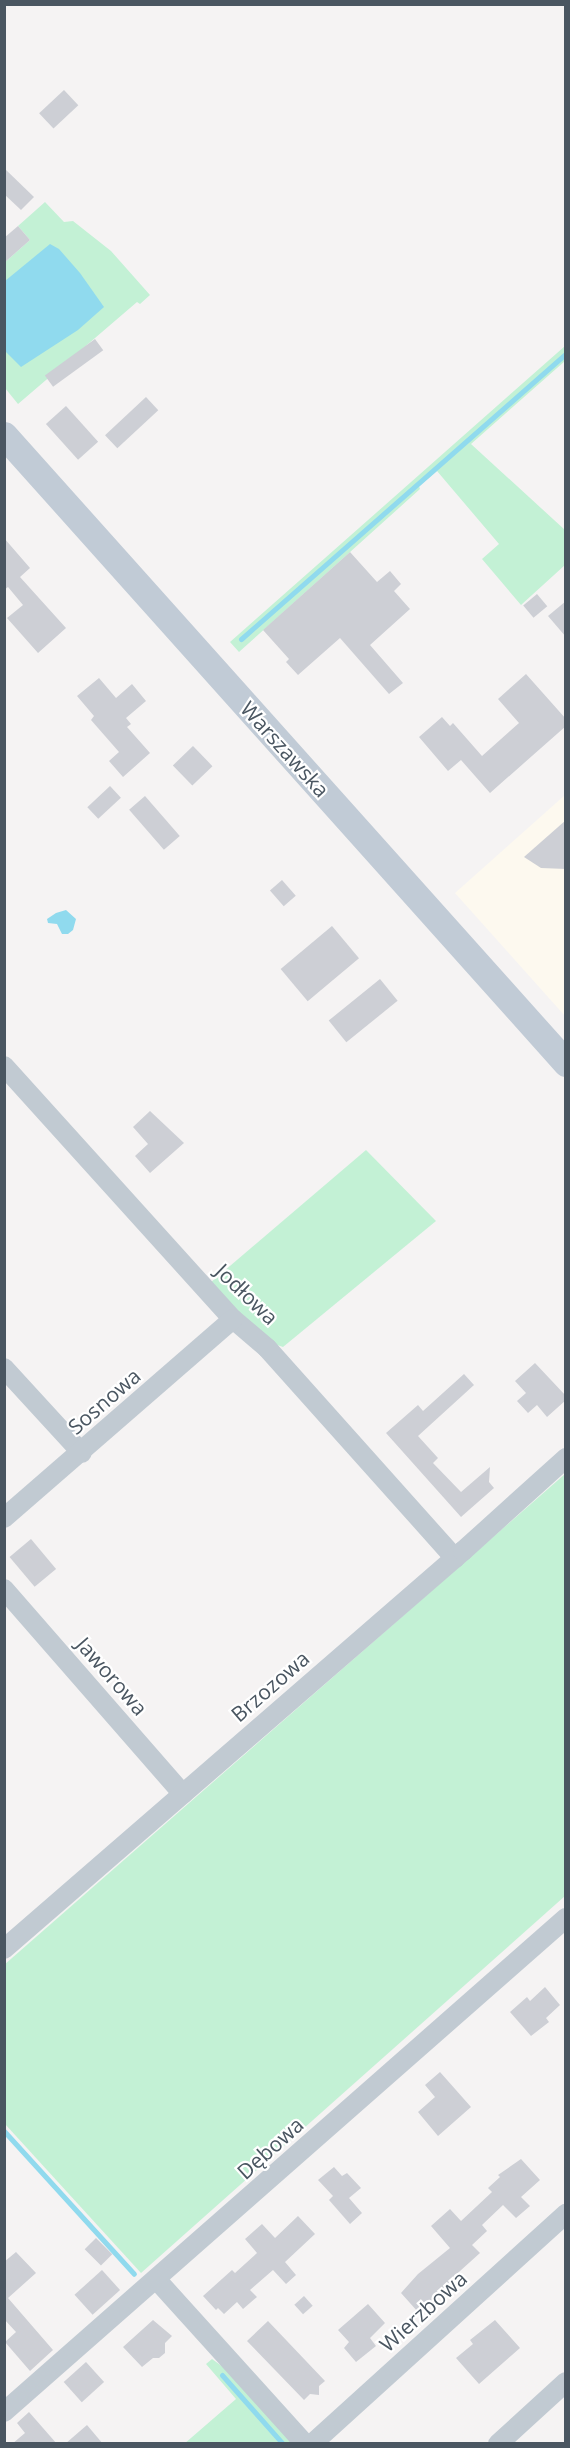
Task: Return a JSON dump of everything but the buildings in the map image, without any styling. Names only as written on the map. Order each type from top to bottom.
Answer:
[{"type":"main road","name":"Warszawska","points":[[9,450],[566,1063]]},
{"type":"street","name":"Jodłowa","points":[[4,1066],[233,1319],[267,1348],[455,1558]]},
{"type":"street","name":"Sosnowa","points":[[4,1518],[82,1453],[233,1319]]},
{"type":"street","points":[[4,1368],[82,1453]]},
{"type":"street","name":"Brzozowa","points":[[4,1949],[455,1558],[566,1458]]},
{"type":"street","name":"Jaworowa","points":[[4,1589],[183,1794]]},
{"type":"street","name":"Dębowa","points":[[4,2412],[566,1918]]},
{"type":"street","name":"Wierzbowa","points":[[312,2444],[566,2214]]},
{"type":"street","points":[[156,2279],[305,2444]]},
{"type":"street","points":[[498,2444],[566,2382]]},
{"type":"shaded area","points":[[565,795],[565,1016],[455,893]]},
{"type":"green space","points":[[45,202],[64,222],[73,221],[111,251],[150,295],[140,304],[137,302],[18,404],[5,388],[4,263],[30,240],[18,226]]},
{"type":"green space","points":[[565,346],[565,361],[471,444],[565,530],[565,565],[521,605],[482,559],[499,544],[437,471],[419,486],[420,489],[239,652],[230,642]]},
{"type":"green space","points":[[366,1150],[436,1221],[283,1347],[263,1340],[210,1283]]},
{"type":"green space","points":[[565,1474],[565,1896],[141,2273],[5,2124],[4,1965]]},
{"type":"green space","points":[[212,2359],[223,2367],[293,2444],[184,2444],[236,2399],[206,2364]]},
{"type":"water","points":[[50,244],[59,249],[80,273],[104,307],[78,330],[21,367],[5,351],[5,281]]},
{"type":"water","points":[[66,910],[76,919],[73,930],[68,934],[62,934],[57,924],[48,923],[47,919]]},
{"type":"waterway","points":[[241,639],[566,353]]},
{"type":"waterway","points":[[4,2131],[134,2274]]},
{"type":"waterway","points":[[222,2375],[283,2444]]}]
